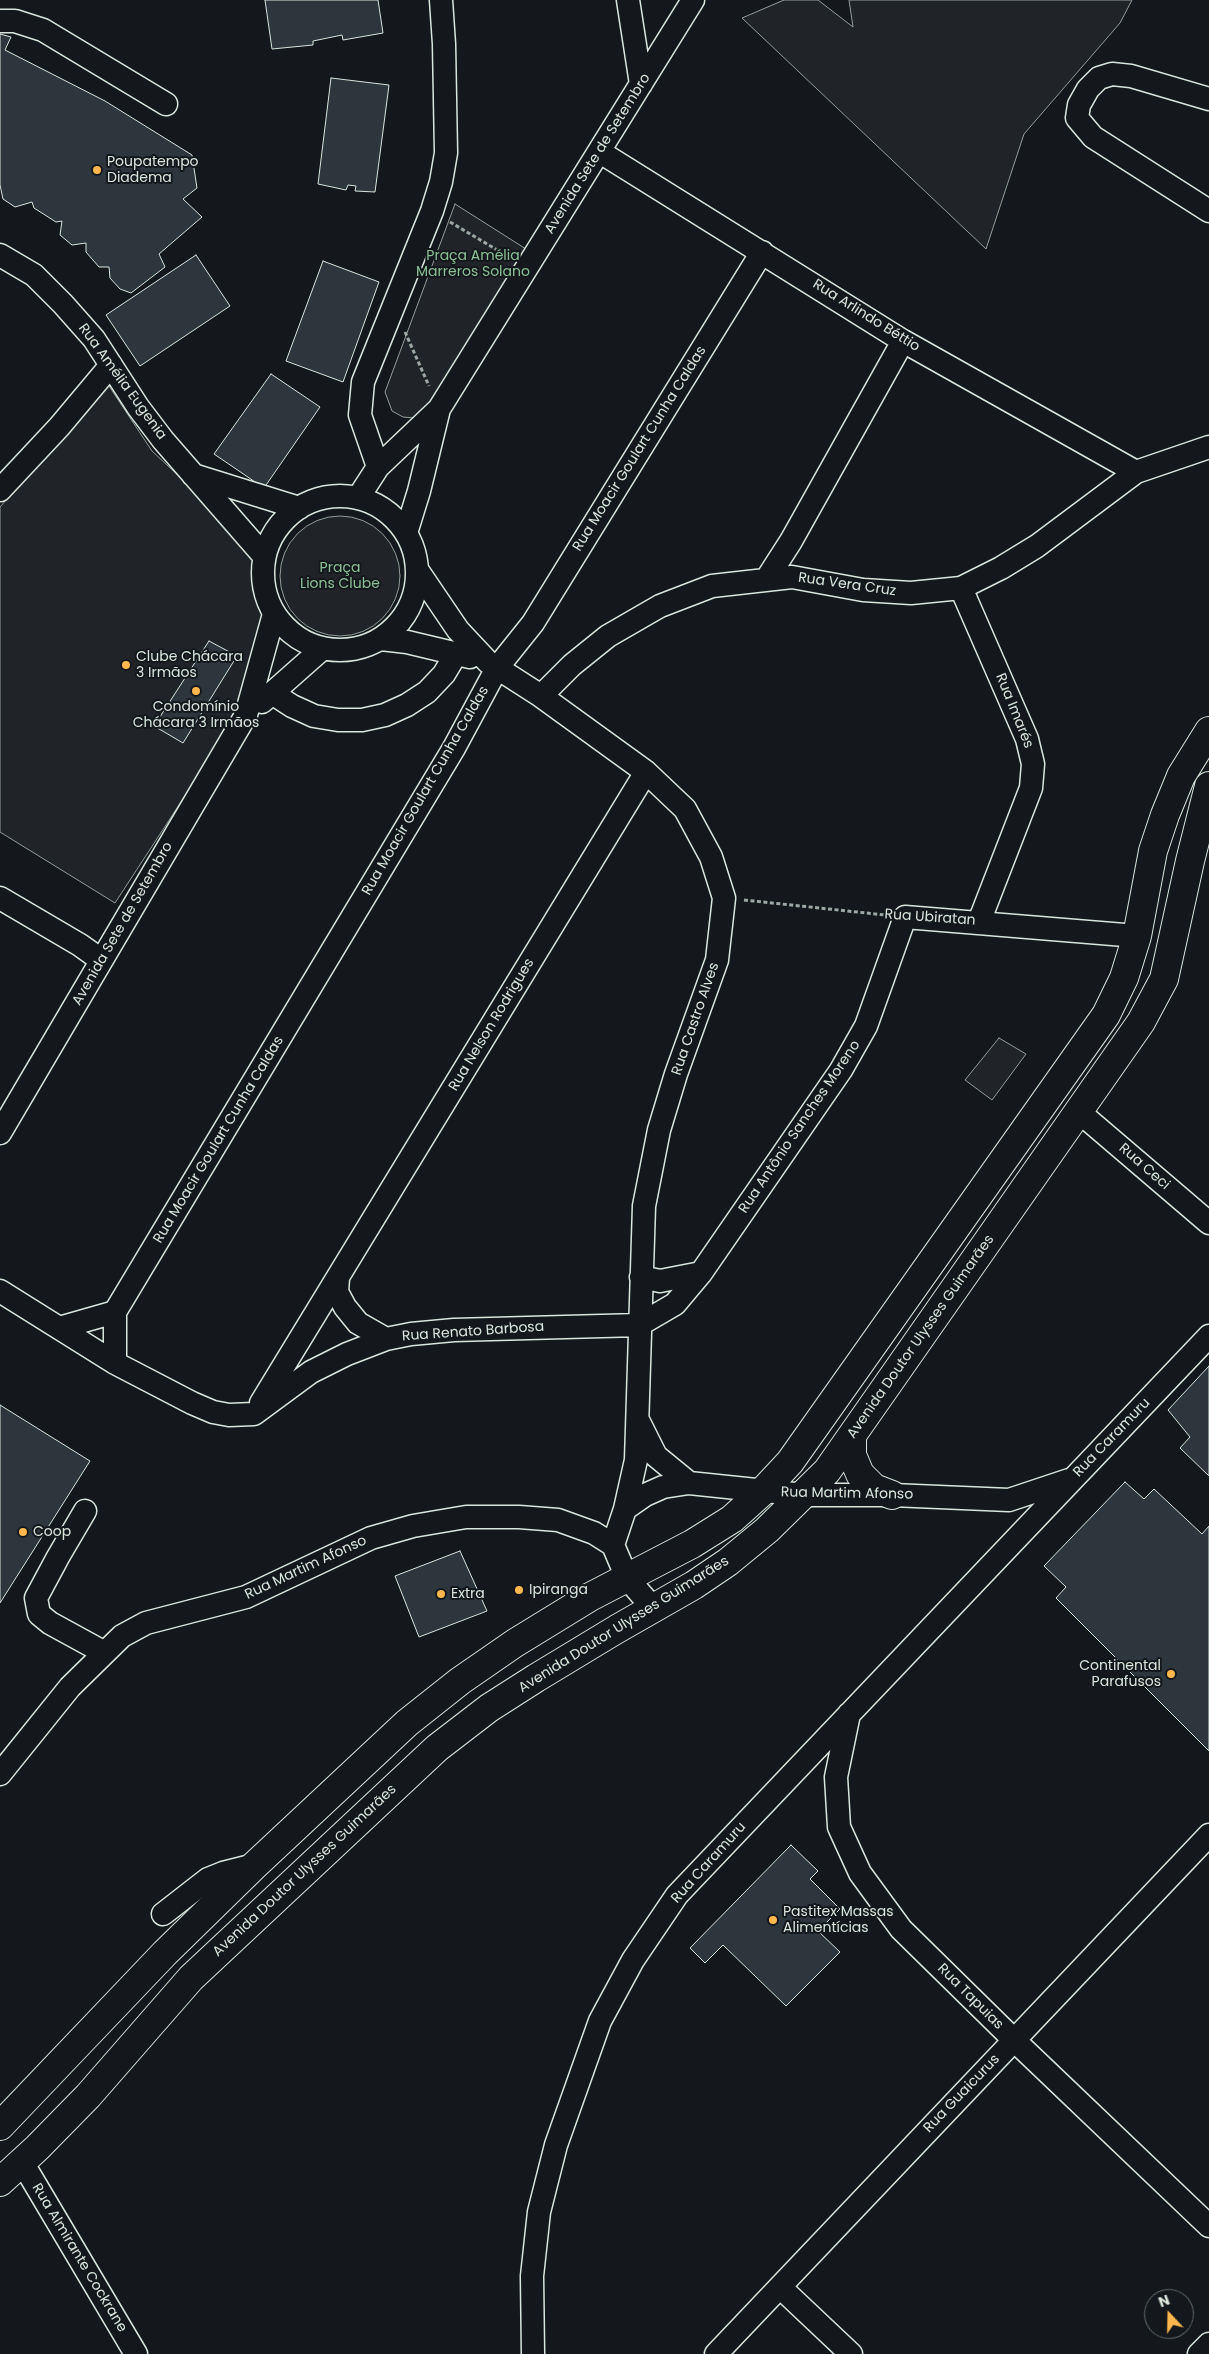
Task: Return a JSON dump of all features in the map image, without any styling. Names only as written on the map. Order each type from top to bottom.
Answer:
[{"type":"main road","points":[[0,2126],[165,1953],[255,1865],[407,1723],[460,1681],[515,1643],[590,1597],[692,1544],[732,1519],[762,1492],[790,1462],[1106,1014],[1124,978],[1137,936],[1153,852],[1165,815],[1181,776],[1209,731]]},
{"type":"main road","name":"Avenida Doutor Ulysses Guimarães","points":[[0,2182],[88,2096],[191,1978],[437,1748],[489,1708],[528,1683],[694,1585],[728,1562],[804,1495],[827,1471],[1141,1022],[1164,979],[1207,800]]},
{"type":"main road","points":[[852,1436],[852,1455],[860,1474],[874,1488],[892,1495]]},
{"type":"street","points":[[378,467],[360,415],[363,382],[432,211],[441,182],[446,153],[444,44],[441,0]]},
{"type":"street","points":[[628,0],[641,84]]},
{"type":"street","name":"Avenida Sete de Setembro","points":[[358,498],[378,467],[439,410],[693,0]]},
{"type":"street","points":[[0,20],[15,21],[43,30],[166,104]]},
{"type":"street","points":[[1209,99],[1131,76],[1112,74],[1100,78],[1088,89],[1079,105],[1077,118],[1093,137],[1209,211]]},
{"type":"street","name":"Rua Arlindo Béttio","points":[[600,152],[903,341],[1136,472]]},
{"type":"street","name":"Rua Moacir Goulart Cunha Caldas","points":[[115,1312],[454,748],[492,665],[533,623],[762,252]]},
{"type":"street","name":"Rua Amélia Eugenia","points":[[0,255],[34,275],[94,339],[138,407],[193,475],[264,556]]},
{"type":"street","points":[[766,580],[791,541],[903,341]]},
{"type":"street","points":[[0,490],[59,427],[111,366]]},
{"type":"street","name":"Avenida Sete de Setembro","points":[[406,533],[419,491],[439,410]]},
{"type":"street","name":"Rua Vera Cruz","points":[[540,696],[572,665],[608,636],[660,606],[712,586],[792,577],[863,590],[911,593],[961,588],[1001,568],[1037,546],[1136,472],[1209,447]]},
{"type":"street","points":[[193,475],[299,508]]},
{"type":"street","points":[[338,496],[358,498],[383,509],[394,517],[406,533],[414,551],[418,571],[416,591],[408,610],[396,627],[381,639],[362,648],[342,651],[322,649],[295,636],[287,630],[274,614],[264,589],[262,576],[264,556],[272,537],[284,520],[299,508],[318,500],[338,496]]},
{"type":"street","name":"Rua Castro Alves","points":[[418,571],[458,630],[492,665],[540,696],[646,772],[685,809],[711,857],[724,898],[717,960],[676,1074],[659,1130],[644,1206],[636,1460],[625,1509],[613,1545]]},
{"type":"street","name":"Rua Imarés","points":[[961,588],[1026,739],[1034,764],[1031,788],[979,922]]},
{"type":"street","name":"Avenida Sete de Setembro","points":[[3,1122],[102,960],[246,715],[274,614]]},
{"type":"street","name":"Rua Castro Alves","points":[[381,639],[407,642],[492,665]]},
{"type":"street","name":"Avenida Sete de Setembro","points":[[246,715],[322,649]]},
{"type":"street","points":[[272,693],[292,706],[314,716],[338,720],[362,720],[385,715],[407,706],[427,692],[444,674],[456,654]]},
{"type":"street","name":"Rua Nelson Rodrigues","points":[[254,1414],[646,772]]},
{"type":"street","points":[[0,898],[102,960]]},
{"type":"street","name":"Rua Ubiratan","points":[[905,917],[1137,936]]},
{"type":"street","name":"Rua Antônio Sanches Moreno","points":[[640,1325],[675,1304],[701,1273],[841,1070],[866,1026],[905,917]]},
{"type":"street","name":"Rua Ceci","points":[[1078,1111],[1209,1223]]},
{"type":"street","points":[[641,1277],[660,1281],[701,1273]]},
{"type":"street","points":[[338,1278],[337,1292],[345,1307],[358,1323],[386,1339]]},
{"type":"street","points":[[0,1291],[115,1362],[213,1412],[229,1415],[254,1414]]},
{"type":"street","points":[[59,1328],[115,1312],[115,1362]]},
{"type":"street","name":"Rua Renato Barbosa","points":[[254,1414],[311,1372],[347,1354],[386,1339],[411,1334],[454,1330],[640,1325]]},
{"type":"street","name":"Rua Caramuru","points":[[533,2354],[532,2276],[539,2212],[556,2145],[600,2021],[633,1960],[677,1895],[1209,1336]]},
{"type":"street","name":"Rua Castro Alves","points":[[638,1421],[656,1456],[689,1483]]},
{"type":"street","name":"Rua Martim Afonso","points":[[625,1509],[644,1495],[663,1487],[689,1483],[804,1495],[892,1495],[1009,1500],[1072,1479]]},
{"type":"street","points":[[1009,1500],[1014,1539]]},
{"type":"street","points":[[85,1511],[36,1598],[39,1614],[50,1623],[104,1652]]},
{"type":"street","name":"Rua Martim Afonso","points":[[0,1774],[70,1687],[122,1636],[146,1623],[246,1597],[371,1538],[413,1526],[466,1517],[519,1517],[558,1520],[594,1533],[613,1545]]},
{"type":"street","points":[[613,1545],[627,1578],[653,1608]]},
{"type":"street","name":"Rua Tapuias","points":[[849,1714],[836,1777],[839,1827],[860,1873],[901,1929],[1209,2226]]},
{"type":"street","name":"Rua Guaicurus","points":[[716,2354],[1209,1835]]},
{"type":"street","points":[[163,1914],[208,1879],[255,1865]]},
{"type":"street","name":"Rua Almirante Cockrane","points":[[22,2162],[136,2354]]},
{"type":"street","points":[[780,2287],[851,2354]]},
{"type":"street","points":[[1199,2354],[1209,2344]]},
{"type":"path","points":[[432,211],[526,268]]},
{"type":"path","points":[[393,305],[439,410]]},
{"type":"path","name":"Rua Ubiratan","points":[[724,898],[905,917]]},
{"type":"green space","points":[[784,0],[818,0],[853,27],[849,0],[1132,0],[1120,23],[1024,134],[986,249],[742,18]]},
{"type":"green space","name":"Praça Amélia Marreros Solano","points":[[455,204],[526,249],[433,405],[415,418],[403,417],[392,411],[385,392]]},
{"type":"green space","name":"Clube Chácara 3 Irmãos","points":[[107,383],[152,451],[183,480],[256,559],[255,591],[265,617],[239,713],[115,903],[0,832],[0,507]]},
{"type":"green space","name":"Praça Lions Clube","points":[[340,516],[363,521],[373,526],[382,534],[390,543],[395,553],[400,576],[395,599],[390,609],[382,618],[373,626],[363,631],[340,636],[317,631],[307,626],[298,618],[290,609],[285,599],[280,576],[285,553],[290,543],[298,534],[307,526],[317,521]]},
{"type":"green space","points":[[999,1038],[1026,1054],[992,1100],[965,1080]]},
{"type":"building","points":[[265,0],[378,0],[383,33],[343,40],[342,35],[313,41],[313,45],[272,49]]},
{"type":"building","name":"Poupatempo Diadema","points":[[0,34],[11,37],[5,50],[105,101],[192,155],[197,188],[183,199],[202,217],[159,254],[165,267],[131,293],[120,289],[110,278],[109,267],[99,267],[86,252],[86,243],[72,245],[60,235],[62,221],[56,222],[34,208],[32,202],[15,207],[3,199],[0,185]]},
{"type":"building","points":[[331,78],[389,85],[375,192],[355,191],[356,186],[348,185],[346,190],[318,184]]},
{"type":"building","points":[[196,255],[230,306],[140,366],[106,315]]},
{"type":"building","points":[[323,261],[379,282],[343,382],[286,361]]},
{"type":"building","points":[[271,374],[320,407],[264,488],[214,454]]},
{"type":"building","name":"Condomínio Chácara 3 Irmãos","points":[[209,641],[237,656],[183,743],[154,726]]},
{"type":"building","points":[[1209,1366],[1209,1476],[1180,1448],[1190,1437],[1168,1410]]},
{"type":"building","name":"Coop","points":[[0,1405],[90,1461],[0,1603]]},
{"type":"building","name":"Continental Parafusos","points":[[1125,1482],[1144,1499],[1154,1489],[1202,1534],[1209,1526],[1209,1751],[1056,1598],[1066,1587],[1044,1566]]},
{"type":"building","name":"Extra","points":[[460,1551],[487,1611],[419,1637],[395,1576]]},
{"type":"building","name":"Pastitex Massas Alimentícias","points":[[791,1845],[818,1871],[810,1879],[840,1909],[818,1931],[840,1952],[786,2006],[723,1945],[705,1963],[690,1948]]},
{"type":"place","name":"Poupatempo Diadema","points":[[97,170]]},
{"type":"place","name":"Clube Chácara 3 Irmãos","points":[[126,665]]},
{"type":"place","name":"Condomínio Chácara 3 Irmãos","points":[[196,691]]},
{"type":"place","name":"Coop","points":[[23,1532]]},
{"type":"place","name":"Ipiranga","points":[[519,1590]]},
{"type":"place","name":"Extra","points":[[441,1594]]},
{"type":"place","name":"Continental Parafusos","points":[[1171,1674]]},
{"type":"place","name":"Pastitex Massas Alimentícias","points":[[773,1920]]}]
